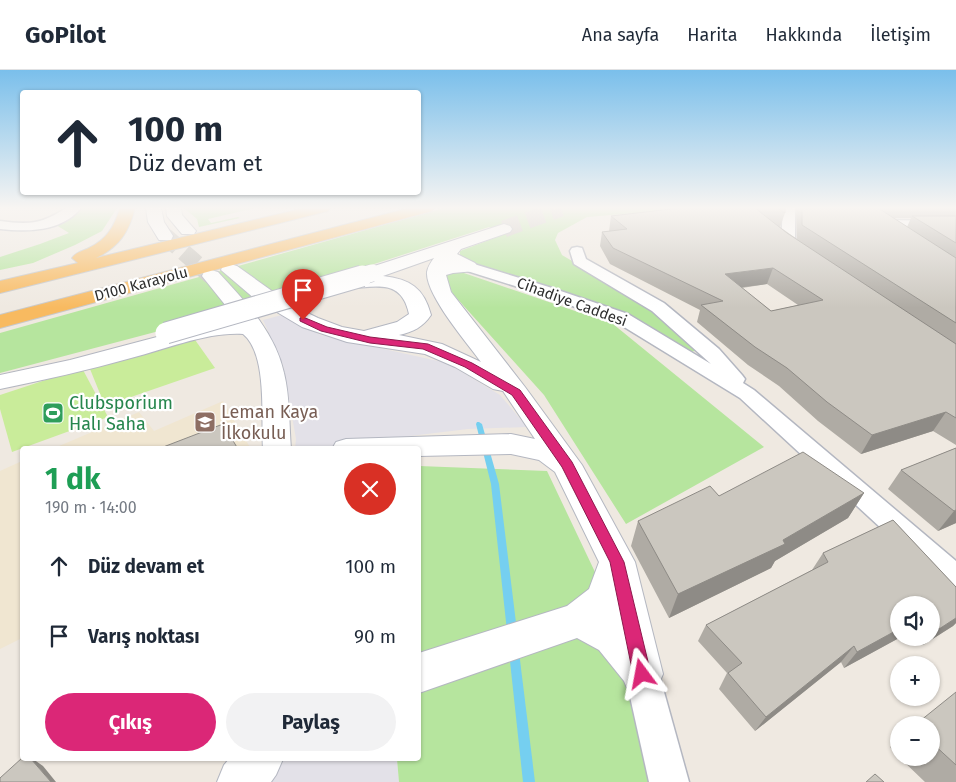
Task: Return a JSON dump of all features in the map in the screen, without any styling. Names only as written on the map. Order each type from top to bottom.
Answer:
[{"type":"highway","points":[[0,287],[97,252],[112,241]]},
{"type":"highway","points":[[0,287],[187,241]]},
{"type":"highway","name":"D100 Karayolu","points":[[0,305],[246,241]]},
{"type":"highway","name":"D100 Karayolu","points":[[0,322],[303,241]]},
{"type":"main road","points":[[0,380],[336,283],[375,276],[472,241]]},
{"type":"main road","points":[[451,249],[450,258],[469,267]]},
{"type":"main road","points":[[451,249],[438,264],[436,273],[441,293],[516,392],[567,465],[617,562],[642,674]]},
{"type":"main road","points":[[436,273],[450,267],[469,267]]},
{"type":"main road","points":[[277,446],[272,372],[258,335],[237,305],[220,273],[303,320],[324,329],[370,340],[425,346],[468,365],[516,392]]},
{"type":"main road","points":[[324,329],[372,334],[405,327],[416,320],[420,315],[416,298],[401,285],[375,276]]},
{"type":"main road","points":[[0,380],[72,368],[206,331],[230,327],[249,328],[258,335]]},
{"type":"main road","points":[[421,447],[511,444],[548,452],[567,465]]},
{"type":"main road","points":[[421,672],[565,624],[604,599],[617,562]]},
{"type":"main road","points":[[565,624],[613,637],[642,674]]},
{"type":"main road","points":[[240,782],[243,761]]},
{"type":"main road","points":[[240,782],[258,761]]},
{"type":"street","points":[[785,241],[804,254]]},
{"type":"street","name":"Cihadiye Caddesi","points":[[577,251],[579,260],[658,307],[712,353],[747,394],[954,576]]},
{"type":"street","name":"Cihadiye Caddesi","points":[[469,267],[543,290],[622,318],[747,394]]},
{"type":"street","points":[[642,674],[669,782]]},
{"type":"shaded area","points":[[282,315],[321,335],[447,363],[500,395],[527,427],[468,429],[385,439],[386,446],[295,446],[296,439],[283,365],[263,320]]},
{"type":"shaded area","name":"Leman Kaya İlkokulu","points":[[223,401],[249,446],[59,446],[139,412],[154,431]]},
{"type":"shaded area","points":[[20,462],[20,639],[0,649],[0,471]]},
{"type":"shaded area","points":[[265,761],[397,761],[399,782],[264,782]]},
{"type":"green space","points":[[47,241],[82,241],[33,263],[0,270],[0,257]]},
{"type":"green space","points":[[326,241],[445,241],[197,321],[0,373],[0,333]]},
{"type":"green space","points":[[486,241],[556,241],[562,255],[651,308],[696,351],[687,352],[632,317],[460,258],[460,251]]},
{"type":"green space","points":[[455,270],[613,324],[764,447],[626,524],[544,395],[453,294],[443,275]]},
{"type":"green space","name":"Clubsporium Halı Saha","points":[[193,337],[215,368],[105,406],[90,369]]},
{"type":"green space","name":"Clubsporium Halı Saha","points":[[82,368],[108,417],[28,446],[20,446],[20,449],[12,452],[0,409],[0,395]]},
{"type":"green space","points":[[421,466],[547,471],[604,591],[650,782],[399,782],[397,761],[421,761]]},
{"type":"building","points":[[608,241],[800,241],[956,344],[956,418],[946,412],[872,435],[827,402],[787,368],[755,347],[701,305],[723,301],[613,248]],"holes":[[[773,268],[823,300],[771,311],[725,274]]]},
{"type":"building","points":[[827,241],[930,241],[956,258],[956,323]]},
{"type":"building","points":[[223,424],[236,446],[166,446]]},
{"type":"building","points":[[956,448],[956,510],[954,511],[901,470]]},
{"type":"building","points":[[803,452],[864,493],[783,540],[785,544],[678,594],[638,521],[710,486],[719,496]]},
{"type":"building","points":[[893,520],[956,587],[956,618],[940,628],[940,596],[890,596],[890,634],[857,652],[854,646],[766,717],[728,673],[742,663],[706,625],[828,562],[823,553]]},
{"type":"building","points":[[956,692],[956,765],[940,750],[940,716],[926,716]]},
{"type":"building","points":[[20,760],[33,761],[51,782],[0,782],[0,778]]},
{"type":"building","points":[[875,774],[884,782],[866,782]]},
{"type":"waterway","points":[[479,424],[495,484],[512,631]]},
{"type":"waterway","points":[[514,652],[529,782]]},
{"type":"tunnel","points":[[171,241],[211,276]]},
{"type":"place","name":"Clubsporium Halı Saha","points":[[53,413]]},
{"type":"place","name":"Leman Kaya İlkokulu","points":[[205,422]]},
{"type":"route","points":[[303,320],[324,329],[370,340],[425,346],[468,365],[516,392],[567,465],[617,562],[642,674]]}]
